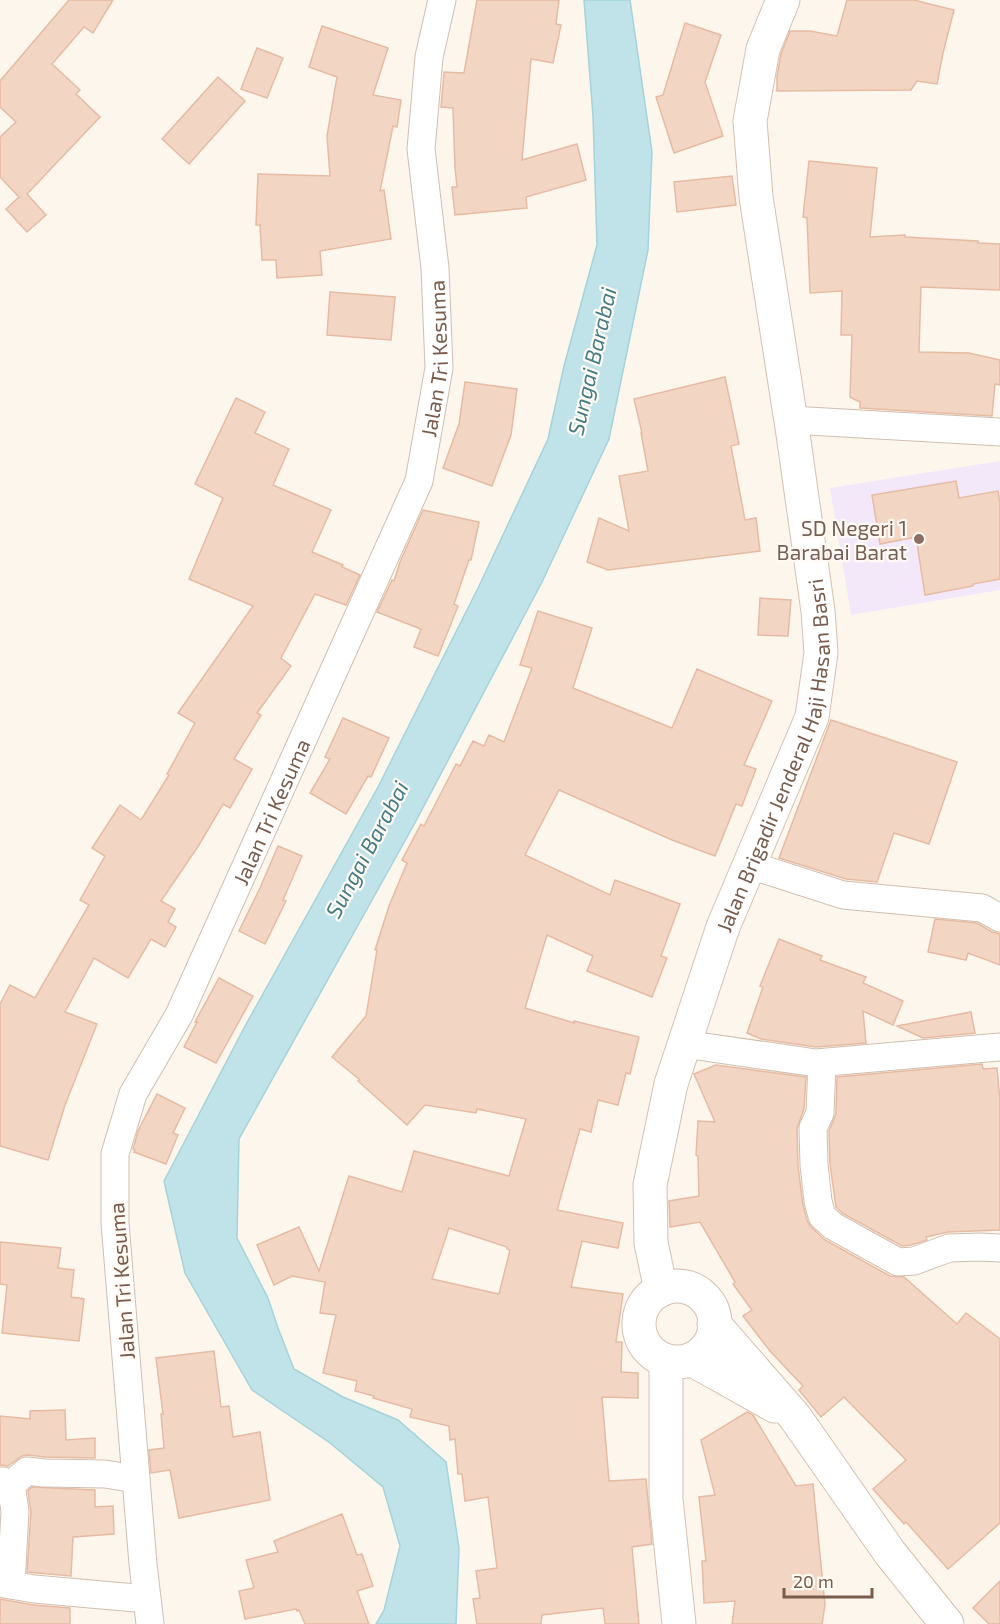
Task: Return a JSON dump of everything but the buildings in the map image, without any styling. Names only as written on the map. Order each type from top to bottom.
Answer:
[{"type":"main road","name":"Jalan Brigadir Jenderal Haji Hasan Basri","points":[[661,1290],[651,1243],[650,1185],[671,1084],[723,927],[812,717],[821,653],[818,611],[791,420],[756,197],[750,121],[762,49],[783,0]]},
{"type":"main road","points":[[680,1360],[703,1352],[711,1341],[714,1324],[708,1303],[699,1293],[674,1286],[661,1290],[642,1308],[639,1321],[640,1334],[645,1346],[654,1355],[680,1360],[795,1417]]},
{"type":"main road","points":[[714,1324],[795,1417],[890,1553],[947,1624]]},
{"type":"main road","points":[[679,1624],[666,1499],[680,1360]]},
{"type":"street","name":"Jalan Tri Kesuma","points":[[149,1611],[115,1223],[115,1154],[133,1094],[179,1016],[419,481],[439,368],[435,268],[421,149],[429,57],[442,0]]},
{"type":"street","points":[[791,420],[1000,432]]},
{"type":"street","points":[[750,865],[843,895],[982,908],[1000,918]]},
{"type":"street","points":[[684,1044],[822,1063],[1000,1047]]},
{"type":"street","points":[[822,1063],[820,1113],[813,1128],[814,1165],[822,1216],[833,1226],[898,1262],[914,1261],[949,1248],[1000,1248]]},
{"type":"street","points":[[136,1479],[105,1474],[27,1471],[5,1483],[15,1512],[5,1584],[149,1611]]},
{"type":"shaded area","name":"SD Negeri 1 Barabai Barat","points":[[1000,461],[1000,590],[851,615],[830,488]]},
{"type":"water","name":"Sungai Barabai","points":[[584,0],[630,0],[652,152],[648,250],[609,439],[542,582],[416,821],[239,1139],[237,1238],[268,1298],[294,1369],[343,1397],[398,1420],[446,1462],[459,1548],[456,1624],[376,1624],[384,1610],[400,1546],[383,1487],[330,1443],[252,1390],[185,1273],[164,1181],[244,1028],[378,787],[479,586],[548,439],[564,366],[597,245],[593,116]]},
{"type":"place","name":"SD Negeri 1 Barabai Barat","points":[[919,539]]}]
